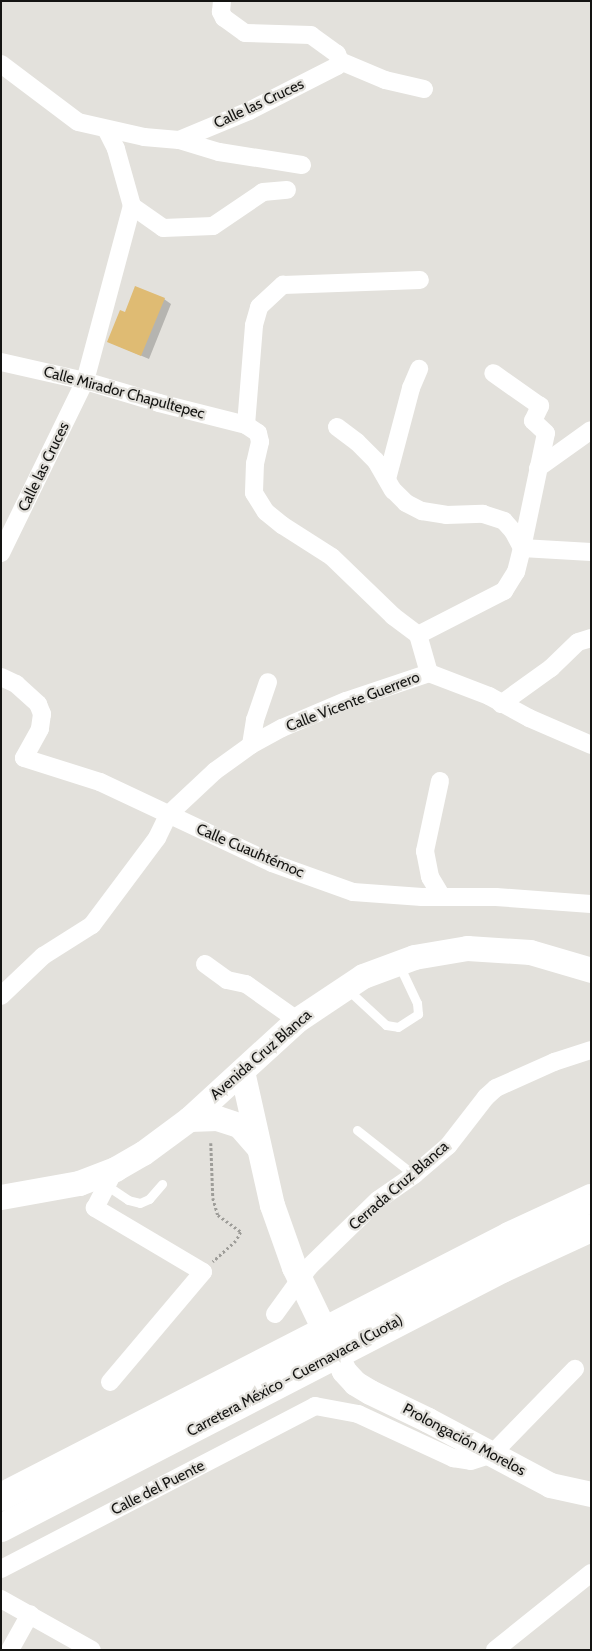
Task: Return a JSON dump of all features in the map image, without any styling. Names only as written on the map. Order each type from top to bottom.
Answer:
[{"type":"highway","name":"Carretera México - Cuernavaca (Cuota)","points":[[1,1497],[510,1236],[591,1198]]},
{"type":"highway","name":"Carretera México - Cuernavaca (Cuota)","points":[[1,1528],[493,1273],[591,1228]]},
{"type":"main road","name":"Avenida Cruz Blanca","points":[[1,1197],[110,1177],[189,1119],[298,1020],[363,976],[414,957],[467,948],[530,952],[591,970]]},
{"type":"main road","points":[[242,1071],[257,1146],[272,1205],[301,1267]]},
{"type":"main road","points":[[189,1119],[217,1118],[239,1125],[257,1146]]},
{"type":"main road","name":"Prolongación Morelos","points":[[301,1267],[344,1371],[355,1383],[550,1485],[591,1494]]},
{"type":"street","points":[[222,1],[221,12],[224,18],[245,33],[310,35],[337,54],[340,61],[385,80],[424,89]]},
{"type":"street","name":"Calle las Cruces","points":[[1,64],[78,122],[106,130],[144,137],[179,140],[250,111],[337,66],[340,61]]},
{"type":"street","points":[[106,130],[116,149],[132,206],[163,228],[213,226],[264,192],[287,190]]},
{"type":"street","points":[[179,140],[219,152],[302,165]]},
{"type":"street","name":"Calle las Cruces","points":[[1,554],[85,381],[132,206]]},
{"type":"street","points":[[420,280],[282,286],[259,307],[254,325],[246,425],[258,433],[260,442],[255,463],[254,493],[266,512],[282,525],[332,557],[393,616],[418,635],[429,673]]},
{"type":"street","name":"Calle Mirador Chapultepec","points":[[1,362],[85,381],[159,403],[246,425]]},
{"type":"street","points":[[387,479],[411,388],[419,369]]},
{"type":"street","points":[[418,635],[504,591],[516,572],[546,433],[533,421],[540,406],[493,373]]},
{"type":"street","points":[[337,427],[357,442],[376,461],[400,496],[422,511],[446,515],[483,514],[504,521],[513,531],[522,548]]},
{"type":"street","points":[[538,468],[591,430]]},
{"type":"street","points":[[522,548],[591,552]]},
{"type":"street","points":[[501,704],[551,668],[578,642],[591,638]]},
{"type":"street","name":"Calle Vicente Guerrero","points":[[1,996],[43,956],[92,924],[156,838],[168,815],[215,771],[251,745],[282,728],[346,701],[429,673],[489,696],[501,704],[591,745]]},
{"type":"street","name":"Calle Cuauhtémoc","points":[[1,677],[16,684],[38,704],[42,714],[40,729],[24,758],[100,782],[272,863],[353,892],[442,897],[496,897],[591,904]]},
{"type":"street","points":[[251,745],[255,720],[268,682]]},
{"type":"street","points":[[440,781],[425,851],[430,877],[442,897]]},
{"type":"street","points":[[204,964],[228,980],[246,984],[298,1020]]},
{"type":"street","name":"Cerrada Cruz Blanca","points":[[275,1314],[301,1267],[378,1200],[414,1175],[448,1146],[486,1096],[496,1088],[554,1062],[591,1050]]},
{"type":"street","points":[[110,1177],[95,1208],[203,1272],[110,1382]]},
{"type":"street","points":[[492,1454],[575,1369]]},
{"type":"street","name":"Calle del Puente","points":[[1,1569],[315,1406],[358,1414],[453,1458],[471,1462],[492,1454]]},
{"type":"street","points":[[495,1650],[591,1573]]},
{"type":"street","points":[[1,1599],[92,1650]]},
{"type":"street","points":[[10,1650],[30,1614]]},
{"type":"lane","points":[[345,987],[386,1025],[398,1027],[418,1014],[417,1003],[398,963]]},
{"type":"lane","points":[[357,1130],[414,1175]]},
{"type":"lane","points":[[110,1177],[128,1200],[140,1203],[149,1199],[162,1184]]},
{"type":"path","points":[[203,1272],[236,1241],[241,1232],[218,1215],[214,1198],[211,1143]]},
{"type":"building","points":[[135,286],[165,298],[141,356],[107,342],[120,310],[125,312]]}]
